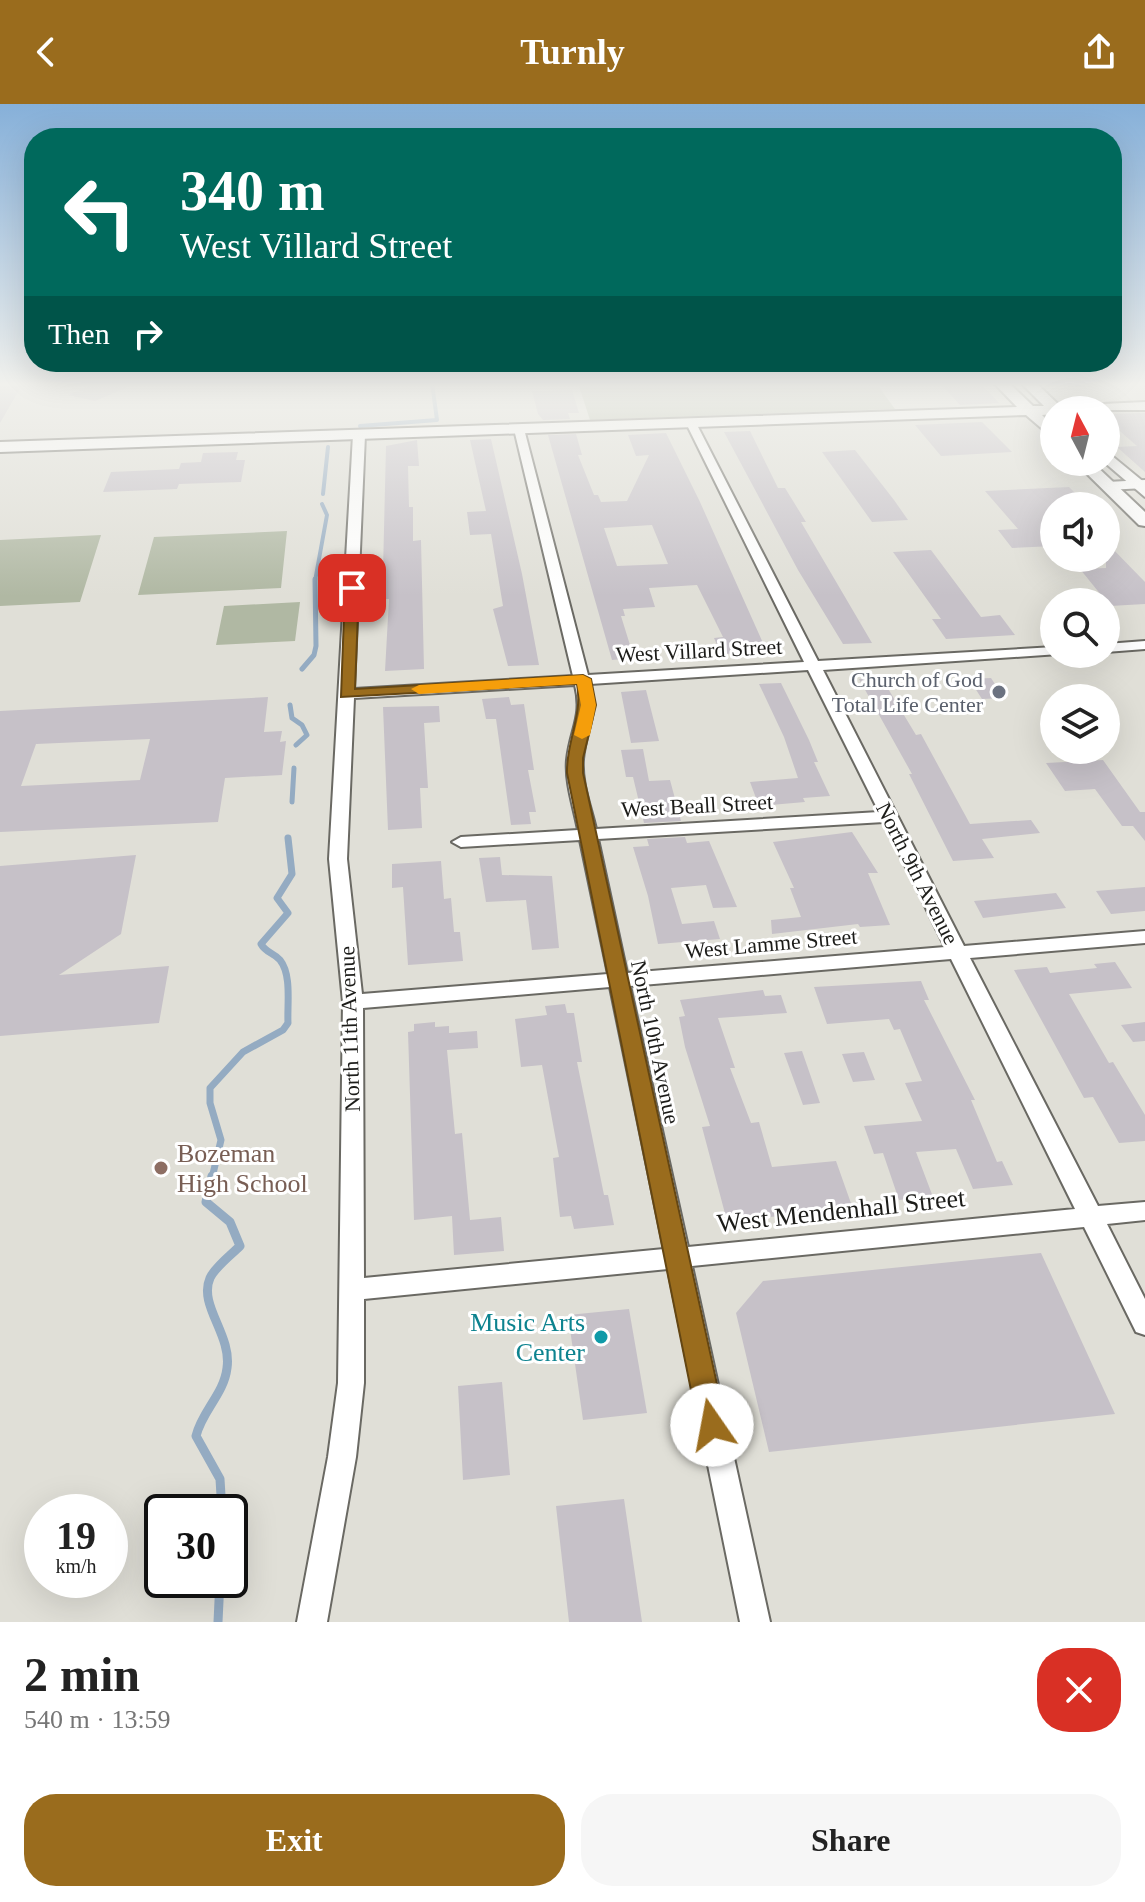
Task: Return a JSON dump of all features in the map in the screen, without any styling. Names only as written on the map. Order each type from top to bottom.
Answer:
[{"type":"main road","points":[[1120,468],[1142,487]]},
{"type":"main road","points":[[1097,476],[1145,521]]},
{"type":"street","name":"North 11th Avenue","points":[[312,1622],[349,1398],[353,1002],[338,859],[358,454]]},
{"type":"street","name":"North 10th Avenue","points":[[525,454],[588,705],[575,758],[586,835],[755,1622]]},
{"type":"street","name":"North 9th Avenue","points":[[707,454],[1145,1324]]},
{"type":"street","points":[[1107,486],[1142,487]]},
{"type":"street","points":[[1120,647],[1145,645]]},
{"type":"street","name":"West Villard Street","points":[[347,694],[1040,652]]},
{"type":"street","name":"West Beall Street","points":[[461,842],[888,817]]},
{"type":"street","name":"West Lamme Street","points":[[353,1002],[1145,937]]},
{"type":"street","name":"West Mendenhall Street","points":[[352,1290],[1145,1211]]},
{"type":"green space","points":[[287,531],[281,588],[138,595],[154,537]]},
{"type":"green space","points":[[101,535],[80,602],[0,606],[0,540]]},
{"type":"green space","points":[[300,602],[295,641],[216,645],[224,606]]},
{"type":"building","points":[[203,454],[238,454],[236,460],[245,460],[241,482],[179,484],[177,489],[103,492],[111,472],[179,469],[181,463],[201,462]]},
{"type":"building","points":[[386,454],[418,454],[419,466],[408,466],[409,507],[413,507],[413,541],[421,540],[424,669],[385,671],[389,599],[385,599]]},
{"type":"building","points":[[473,454],[494,454],[539,665],[508,666],[493,609],[503,606],[491,534],[470,535],[467,512],[486,511]]},
{"type":"building","points":[[553,454],[582,454],[578,455],[594,495],[598,495],[601,502],[627,501],[649,455],[635,454],[676,454],[767,652],[721,654],[714,638],[723,637],[697,585],[649,588],[655,607],[623,609],[625,616],[621,616],[634,658],[612,660]],"holes":[[[652,525],[668,564],[617,566],[604,528]]]},
{"type":"building","points":[[736,454],[761,454],[778,488],[785,488],[806,522],[801,522],[872,643],[843,644],[798,570]]},
{"type":"building","points":[[823,454],[858,454],[908,520],[872,522]]},
{"type":"building","points":[[939,454],[979,454],[941,456]]},
{"type":"building","points":[[1125,454],[1145,454],[1145,472]]},
{"type":"building","points":[[1069,487],[1074,492],[1040,492],[1040,547],[1012,548],[998,530],[1018,529],[985,491]]},
{"type":"building","points":[[931,550],[981,617],[1000,615],[1015,635],[946,639],[932,619],[941,619],[893,552]]},
{"type":"building","points":[[1120,556],[1145,582],[1145,604],[1120,605],[1120,588],[1095,588],[1082,572],[1120,572]]},
{"type":"building","points":[[881,677],[916,735],[921,734],[970,824],[1031,820],[1040,833],[982,839],[994,858],[953,861],[909,774],[912,774],[859,679]]},
{"type":"building","name":"Church of God Total Life Center","points":[[991,678],[1004,698],[982,699],[969,679]]},
{"type":"building","points":[[781,683],[809,740],[818,762],[814,762],[830,796],[803,798],[805,802],[759,806],[750,782],[798,778],[784,737],[759,684]]},
{"type":"building","points":[[646,690],[659,741],[631,743],[621,692]]},
{"type":"building","points":[[268,697],[264,732],[282,731],[280,742],[286,741],[282,775],[225,778],[218,822],[0,832],[0,711]],"holes":[[[150,739],[140,780],[21,786],[36,744]]]},
{"type":"building","points":[[509,697],[511,705],[524,704],[534,770],[528,770],[536,812],[529,812],[531,824],[511,825],[496,719],[486,719],[482,699]]},
{"type":"building","points":[[439,706],[440,722],[424,723],[428,788],[420,788],[422,828],[388,830],[383,707]]},
{"type":"building","points":[[643,749],[649,781],[670,780],[681,821],[644,823],[633,777],[626,777],[621,750]]},
{"type":"building","points":[[1047,764],[1106,764],[1140,812],[1145,812],[1145,841],[1133,826],[1122,826],[1095,789],[1065,791]]},
{"type":"building","points":[[852,832],[878,873],[868,873],[890,925],[860,927],[858,924],[772,934],[771,920],[801,917],[790,888],[794,888],[773,842]]},
{"type":"building","points":[[685,837],[687,843],[709,841],[737,907],[713,908],[706,885],[671,888],[682,924],[714,921],[720,939],[658,944],[633,847],[649,846],[647,839]]},
{"type":"building","points":[[136,855],[121,934],[59,975],[169,966],[159,1023],[0,1036],[0,866]]},
{"type":"building","points":[[500,857],[502,875],[552,876],[559,948],[532,950],[526,900],[486,902],[479,858]]},
{"type":"building","points":[[441,861],[444,899],[451,898],[454,932],[460,932],[463,961],[408,965],[403,887],[392,888],[392,864]]},
{"type":"building","points":[[1145,887],[1145,911],[1111,914],[1096,891]]},
{"type":"building","points":[[1056,893],[1066,908],[983,918],[974,901]]},
{"type":"building","points":[[1115,962],[1132,988],[1069,994],[1109,1063],[1113,1062],[1145,1115],[1145,1141],[1119,1143],[1093,1097],[1084,1098],[1014,970],[1047,967],[1050,973],[1097,968],[1094,964]]},
{"type":"building","points":[[921,981],[929,1000],[924,1000],[975,1100],[971,1100],[997,1162],[1002,1161],[1013,1185],[973,1189],[956,1149],[916,1152],[933,1197],[899,1200],[883,1153],[874,1154],[864,1126],[922,1121],[905,1083],[922,1081],[900,1029],[894,1030],[889,1019],[827,1024],[814,987]]},
{"type":"building","points":[[763,990],[765,996],[781,995],[787,1013],[718,1018],[735,1068],[730,1068],[751,1123],[759,1122],[772,1167],[836,1161],[853,1209],[727,1221],[702,1127],[710,1126],[685,1047],[679,1017],[685,1016],[680,1000]]},
{"type":"building","points":[[565,1004],[567,1013],[574,1013],[582,1062],[577,1062],[604,1195],[608,1195],[614,1225],[574,1229],[571,1216],[560,1217],[553,1158],[559,1157],[542,1065],[521,1067],[515,1019],[547,1015],[545,1006]]},
{"type":"building","points":[[435,1022],[435,1027],[449,1026],[449,1033],[477,1031],[478,1048],[447,1050],[455,1134],[462,1133],[470,1220],[501,1217],[504,1251],[454,1255],[452,1216],[414,1220],[408,1032],[414,1031],[414,1024]]},
{"type":"building","points":[[1145,1022],[1145,1041],[1133,1042],[1121,1025]]},
{"type":"building","points":[[802,1051],[820,1103],[803,1105],[784,1053]]},
{"type":"building","points":[[864,1052],[875,1080],[853,1082],[842,1054]]},
{"type":"building","points":[[1041,1253],[1115,1414],[769,1452],[736,1313],[763,1281]]},
{"type":"building","points":[[629,1309],[647,1413],[583,1420],[568,1315]]},
{"type":"building","points":[[502,1382],[510,1475],[463,1480],[458,1386]]},
{"type":"building","points":[[624,1499],[642,1622],[569,1622],[556,1506]]},
{"type":"waterway","points":[[323,494],[327,454]]},
{"type":"waterway","points":[[315,581],[327,515],[322,504]]},
{"type":"waterway","points":[[302,669],[314,655],[316,646],[315,581]]},
{"type":"waterway","points":[[290,705],[292,718],[302,725],[307,735],[296,745]]},
{"type":"waterway","points":[[292,802],[294,768]]},
{"type":"waterway","points":[[212,1178],[221,1140],[210,1103],[210,1088],[243,1052],[283,1030],[288,1023],[288,982],[284,966],[261,944],[288,913],[277,898],[292,874],[288,838]]},
{"type":"waterway","points":[[212,1176],[206,1202],[230,1222],[240,1246],[216,1270],[207,1288],[211,1310],[225,1344],[227,1368],[222,1386],[196,1436],[220,1479],[221,1494]]},
{"type":"waterway","points":[[218,1622],[219,1598]]},
{"type":"slow traffic","points":[[419,689],[583,679],[588,705],[582,735]]},
{"type":"place","name":"Church of God Total Life Center","points":[[999,692]]},
{"type":"place","name":"Bozeman High School","points":[[161,1168]]},
{"type":"place","name":"Music Arts Center","points":[[601,1337]]},
{"type":"route","points":[[352,588],[347,694],[583,679],[588,705],[586,724],[575,758],[575,773],[584,804],[586,835],[712,1425]]}]
